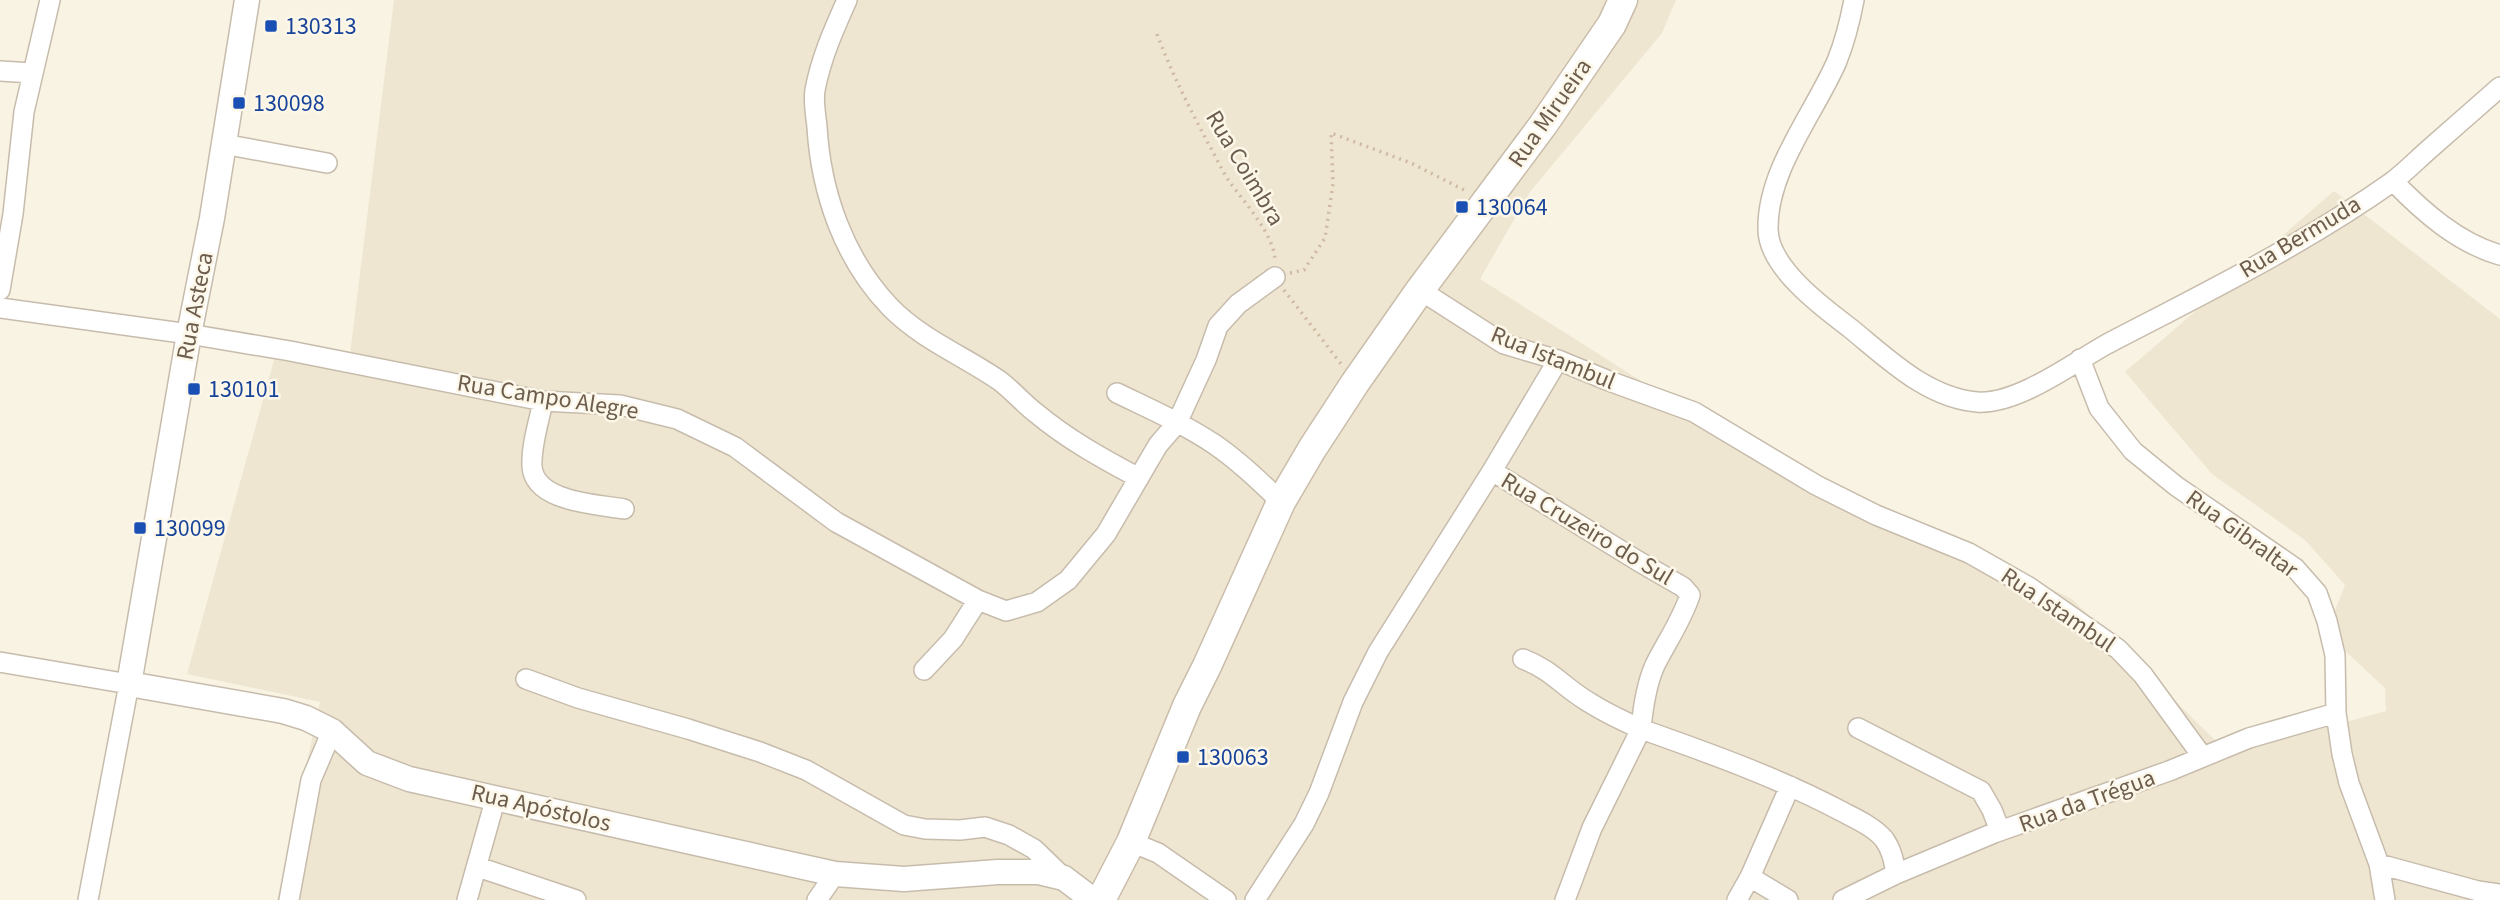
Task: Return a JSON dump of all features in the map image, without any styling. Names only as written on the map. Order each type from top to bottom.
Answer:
[{"type":"main road","name":"Rua Mirueira","points":[[1420,290],[1584,66],[1612,24],[1623,0]]},
{"type":"main road","points":[[1101,900],[1131,842],[1187,706],[1281,502],[1355,383],[1420,290]]},
{"type":"street","points":[[0,290],[7,255],[24,112],[50,0]]},
{"type":"street","name":"Rua Asteca","points":[[88,900],[212,218],[247,0]]},
{"type":"street","points":[[847,0],[827,45],[815,93],[821,171],[833,212],[848,248],[871,284],[891,308],[926,336],[1000,382],[1035,413],[1090,452],[1139,478],[1158,445],[1177,423],[1206,360],[1218,326],[1238,304],[1275,277]]},
{"type":"street","name":"Rua Bermuda","points":[[1854,0],[1848,33],[1836,62],[1782,167],[1769,201],[1767,233],[1778,258],[1797,284],[1838,320],[1913,378],[1946,395],[1979,402],[2009,397],[2043,382],[2080,359],[2307,236],[2393,181],[2500,87]]},
{"type":"street","points":[[0,71],[32,73]]},
{"type":"street","points":[[223,144],[327,163]]},
{"type":"street","points":[[2393,181],[2417,206],[2458,236],[2484,250],[2500,254]]},
{"type":"street","name":"Rua Istambul","points":[[1420,290],[1504,344],[1559,360],[1694,412],[1816,485],[1876,515],[1969,553],[2029,587],[2118,649],[2143,675],[2202,756]]},
{"type":"street","name":"Rua Campo Alegre","points":[[0,308],[189,334],[543,401],[620,405],[677,419],[735,446],[836,522],[978,600],[1006,611],[1037,602],[1068,580],[1106,534],[1139,478]]},
{"type":"street","name":"Rua Gibraltar","points":[[2080,359],[2099,408],[2133,451],[2176,486],[2295,568],[2316,593],[2327,621],[2335,655],[2336,713],[2349,783],[2379,864],[2385,900]]},
{"type":"street","points":[[1255,900],[1309,814],[1353,702],[1378,652],[1559,360]]},
{"type":"street","points":[[1117,394],[1215,445],[1254,475],[1281,502]]},
{"type":"street","points":[[543,401],[532,468],[538,484],[556,496],[624,509]]},
{"type":"street","name":"Rua Cruzeiro do Sul","points":[[1492,471],[1683,587],[1690,595],[1685,610],[1654,666],[1643,704],[1641,729]]},
{"type":"street","points":[[924,670],[953,639],[978,600]]},
{"type":"street","points":[[1523,659],[1540,665],[1586,701],[1641,729],[1725,757],[1790,786],[1868,826],[1883,838],[1892,852],[1896,874]]},
{"type":"street","name":"Rua Apóstolos","points":[[0,662],[283,710],[332,731],[346,747],[367,763],[409,779],[835,874],[904,879],[998,872],[1039,872],[1064,878],[1093,900]]},
{"type":"street","points":[[526,679],[578,698],[688,729],[806,770],[904,825],[925,829],[960,830],[985,827],[1009,835],[1034,849],[1064,878]]},
{"type":"street","name":"Rua da Trégua","points":[[1843,900],[1896,874],[2000,831],[2073,807],[2249,738],[2336,713]]},
{"type":"street","points":[[1858,728],[1981,791],[2000,831]]},
{"type":"street","points":[[1565,900],[1591,828],[1641,729]]},
{"type":"street","points":[[289,900],[312,780],[332,731]]},
{"type":"street","points":[[1737,900],[1790,786]]},
{"type":"street","points":[[467,900],[496,797]]},
{"type":"street","points":[[1131,842],[1158,853],[1226,900]]},
{"type":"street","points":[[2379,864],[2478,891],[2500,894]]},
{"type":"street","points":[[478,867],[576,900]]},
{"type":"street","points":[[817,900],[835,874]]},
{"type":"street","points":[[1750,877],[1788,900]]},
{"type":"path","name":"Rua Coimbra","points":[[1157,34],[1184,99],[1230,181],[1261,225],[1275,254],[1275,277],[1355,383]]},
{"type":"path","points":[[1275,277],[1304,270],[1325,238],[1333,184],[1331,133],[1410,163],[1486,202]]},
{"type":"shaded area","points":[[394,0],[1676,0],[1662,33],[1530,192],[1480,279],[1684,408],[2072,599],[2229,754],[2386,711],[2385,688],[2326,633],[2345,585],[2305,540],[2212,474],[2125,372],[2334,191],[2500,319],[2500,900],[277,900],[320,702],[187,674],[279,342],[350,354]]},
{"type":"place","name":"130313","points":[[271,26]]},
{"type":"place","name":"130098","points":[[239,103]]},
{"type":"place","name":"130064","points":[[1462,207]]},
{"type":"place","name":"130101","points":[[194,389]]},
{"type":"place","name":"130099","points":[[140,528]]},
{"type":"place","name":"130063","points":[[1183,757]]}]
